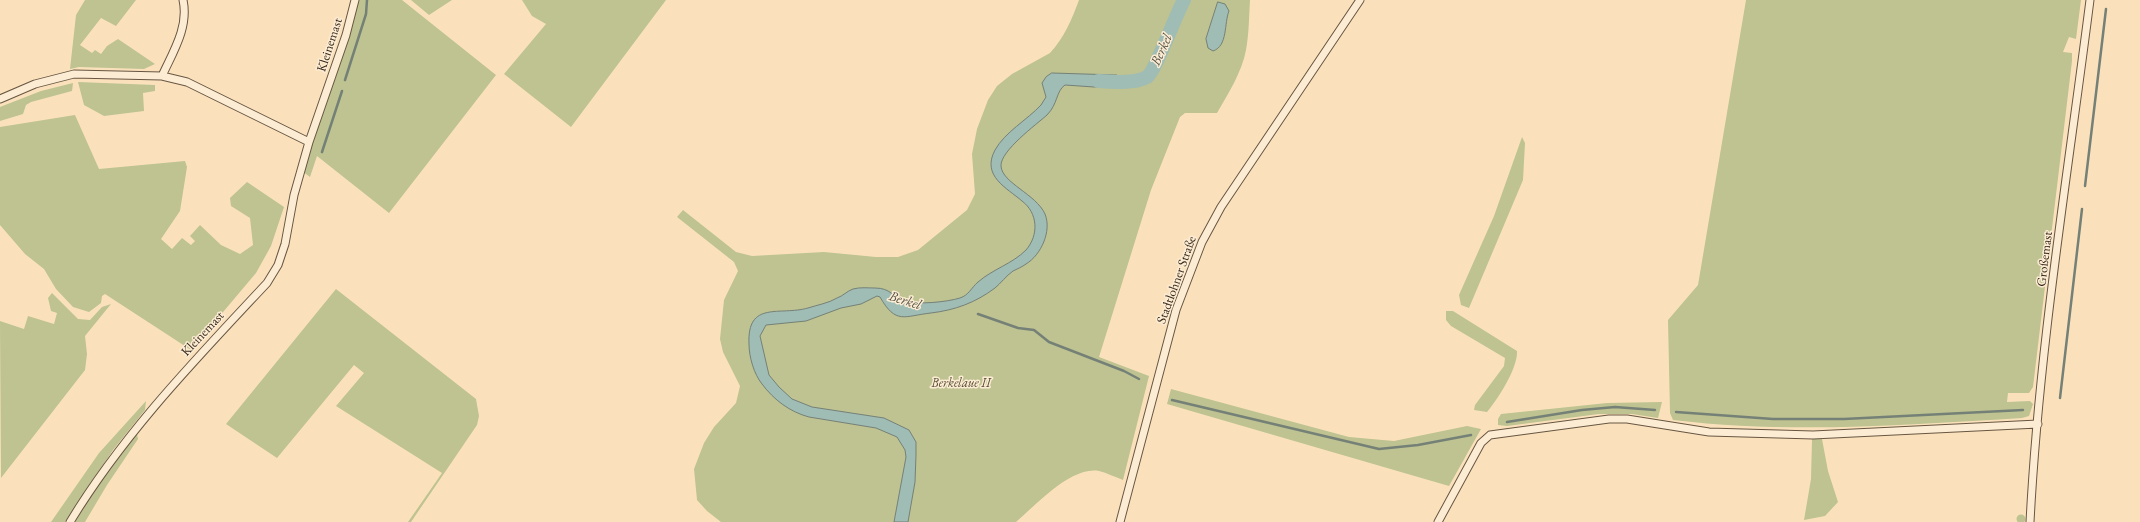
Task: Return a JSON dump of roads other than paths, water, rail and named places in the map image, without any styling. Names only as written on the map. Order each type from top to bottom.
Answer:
[{"type":"street","points":[[162,76],[178,41],[184,21],[183,0]]},
{"type":"street","name":"Kleinemast","points":[[70,522],[113,457],[153,407],[270,277],[278,265],[285,244],[294,195],[309,142],[346,35],[355,0]]},
{"type":"street","name":"Stadtlohner Straße","points":[[1120,522],[1176,310],[1202,242],[1221,207],[1360,0]]},
{"type":"street","name":"Großemast","points":[[2030,522],[2048,325],[2090,0]]},
{"type":"street","points":[[0,99],[35,84],[74,74],[162,76],[187,82],[309,142]]},
{"type":"street","points":[[1438,522],[1481,443],[1490,435],[1609,419],[1627,419],[1709,432],[1813,435],[2038,424]]},
{"type":"water","points":[[1218,2],[1225,4],[1229,11],[1225,34],[1221,44],[1213,51],[1208,48],[1206,39]]},
{"type":"water","points":[[1052,73],[1117,75],[1114,86],[1094,87],[1065,85],[1060,91],[1051,111],[1012,146],[1002,160],[1001,166],[1007,178],[1034,200],[1045,214],[1047,228],[1044,242],[1031,260],[1013,271],[995,288],[980,298],[957,308],[940,312],[901,317],[891,312],[880,297],[877,296],[861,304],[841,308],[806,321],[766,325],[760,336],[769,375],[792,399],[812,407],[884,418],[909,430],[916,442],[915,482],[908,522],[894,522],[906,457],[905,450],[897,437],[876,428],[809,417],[795,412],[783,405],[767,390],[759,380],[754,370],[749,349],[750,330],[753,321],[759,315],[767,312],[797,310],[830,301],[856,288],[885,289],[905,301],[917,303],[948,301],[963,297],[984,277],[1021,255],[1026,250],[1033,238],[1035,231],[1034,218],[1027,206],[1003,186],[993,174],[991,167],[992,159],[995,150],[1004,137],[1041,105],[1046,97],[1042,83],[1046,77]]},
{"type":"waterway","points":[[345,80],[366,14],[367,0]]},
{"type":"waterway","name":"Berkel","points":[[1098,81],[1130,82],[1147,77],[1155,65],[1184,0]]},
{"type":"waterway","points":[[2085,186],[2106,9]]},
{"type":"waterway","points":[[322,152],[342,91]]},
{"type":"waterway","points":[[2060,398],[2082,209]]},
{"type":"waterway","points":[[978,314],[1018,328],[1034,330],[1049,342],[1124,371],[1139,379]]},
{"type":"waterway","points":[[1172,400],[1379,449],[1418,445],[1471,435]]},
{"type":"waterway","points":[[1507,422],[1582,410],[1615,407],[1655,410]]},
{"type":"waterway","points":[[1676,412],[1773,419],[1844,419],[2023,410]]},
{"type":"park label","name":"Berkelaue II","points":[[961,383]]}]
